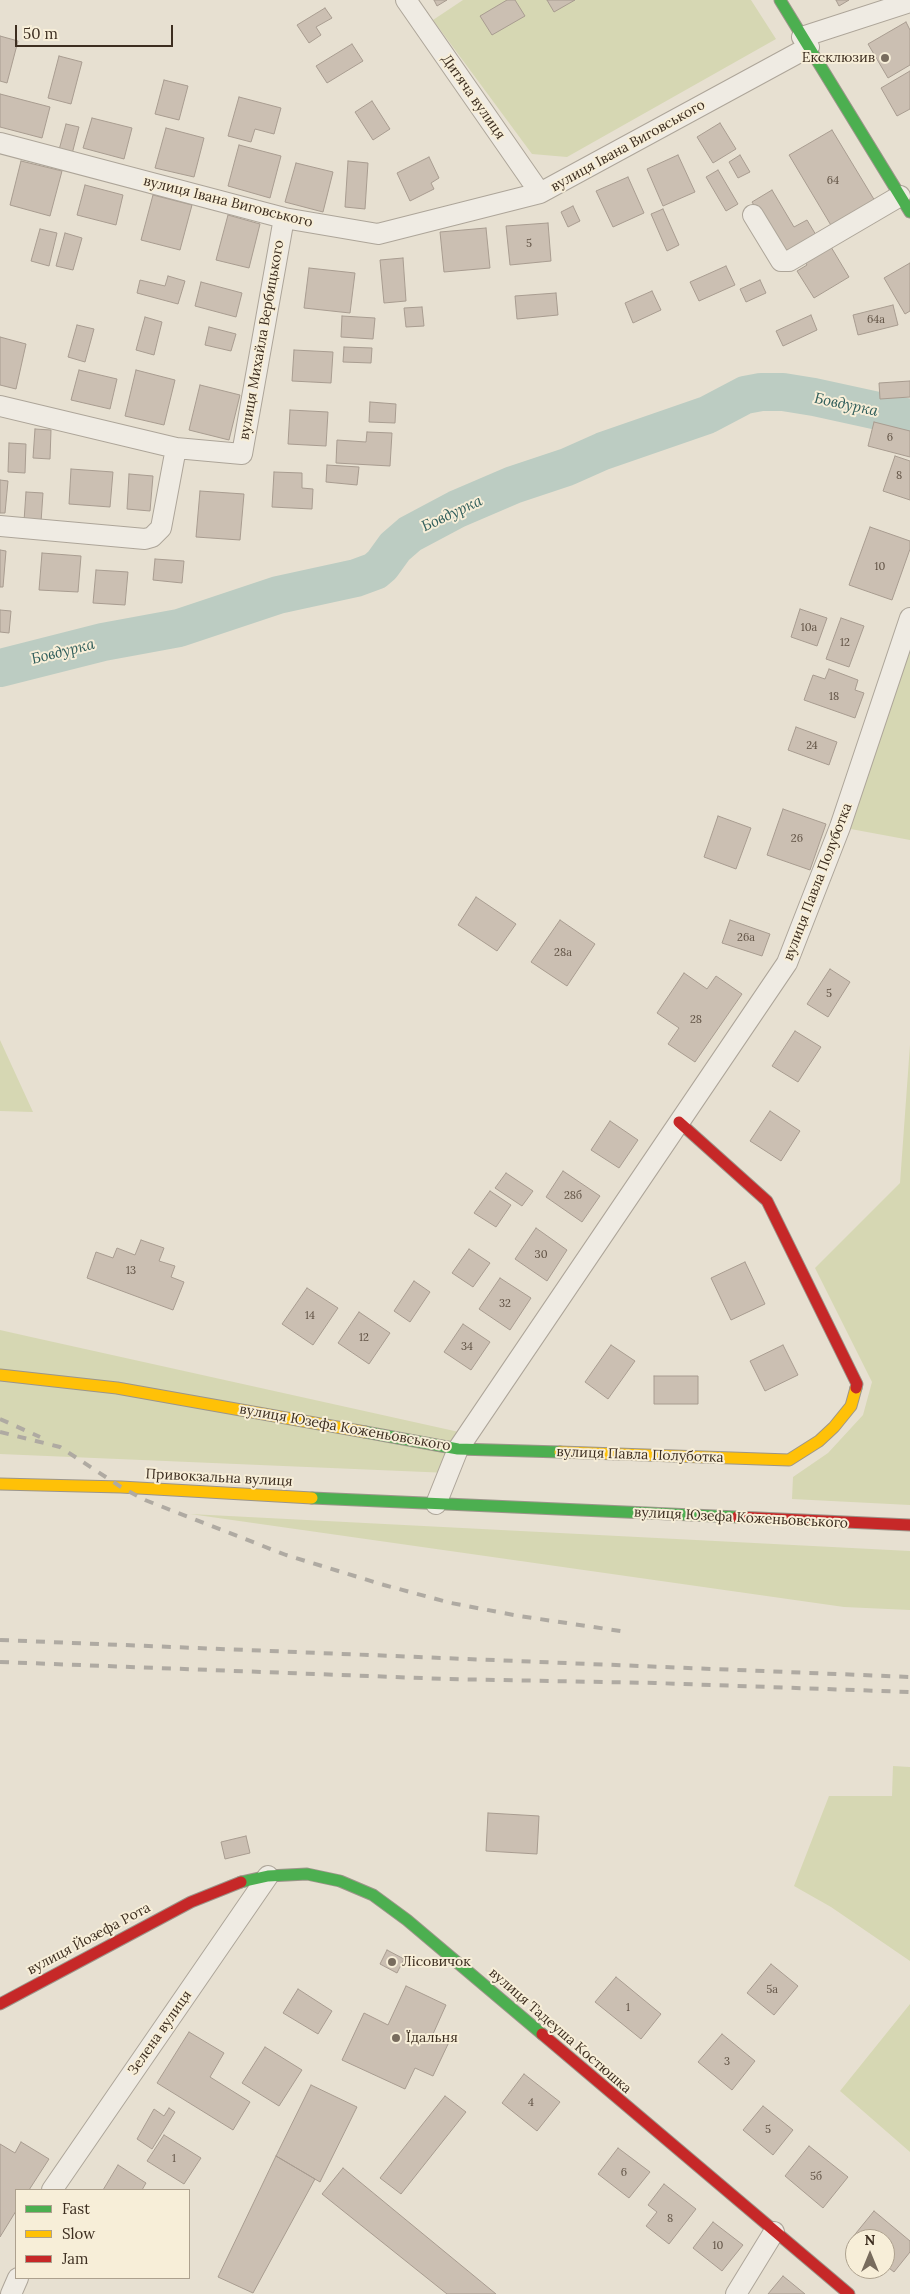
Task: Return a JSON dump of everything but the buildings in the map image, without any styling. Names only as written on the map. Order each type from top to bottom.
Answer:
[{"type":"street","name":"Дитяча вулиця","points":[[406,0],[540,194]]},
{"type":"street","points":[[753,215],[781,261],[789,261],[905,204],[780,0]]},
{"type":"street","name":"вулиця Івана Виговського","points":[[0,143],[284,218],[378,234],[540,194],[806,42],[910,2]]},
{"type":"street","name":"вулиця Михайла Вербицького","points":[[0,406],[176,448],[242,454],[284,218]]},
{"type":"street","points":[[0,526],[145,538],[152,537],[161,528],[176,448]]},
{"type":"street","name":"вулиця Павла Полуботка","points":[[458,1449],[787,963],[840,826],[910,618]]},
{"type":"street","name":"вулиця Павла Полуботка","points":[[458,1449],[788,1460],[819,1441],[850,1406],[857,1384],[767,1201],[679,1122]]},
{"type":"street","name":"вулиця Юзефа Коженьовського","points":[[0,1375],[117,1388],[458,1449],[436,1504],[910,1525]]},
{"type":"street","name":"Привокзальна вулиця","points":[[0,1484],[121,1487],[162,1492],[436,1504]]},
{"type":"street","name":"вулиця Тадеуша Костюшка","points":[[191,1902],[238,1884],[268,1876],[299,1874],[340,1881],[372,1895],[460,1964],[849,2294]]},
{"type":"street","name":"Зелена вулиця","points":[[53,2189],[268,1876]]},
{"type":"street","name":"вулиця Йозефа Рота","points":[[0,2004],[191,1902]]},
{"type":"street","points":[[736,2294],[774,2232]]},
{"type":"street","points":[[11,2294],[18,2279]]},
{"type":"green space","points":[[463,0],[751,0],[776,39],[567,157],[532,154],[433,20]]},
{"type":"green space","points":[[759,385],[784,385],[910,412],[910,425],[813,403],[762,398],[746,402],[689,429],[515,491],[460,515],[415,539],[379,576],[359,584],[256,607],[207,627],[180,635],[103,649],[28,667],[0,676],[0,655],[175,621],[274,588],[353,571],[368,565],[387,544],[405,529],[475,494],[599,446],[688,416],[738,390]]},
{"type":"green space","points":[[910,618],[910,840],[840,827]]},
{"type":"green space","points":[[0,1040],[33,1112],[0,1111]]},
{"type":"green space","points":[[910,1045],[910,1505],[792,1499],[793,1477],[828,1453],[863,1415],[872,1382],[815,1268],[900,1183]]},
{"type":"green space","points":[[0,1330],[468,1434],[449,1473],[0,1454]]},
{"type":"green space","points":[[190,1514],[910,1551],[910,1610],[844,1607]]},
{"type":"green space","points":[[893,1766],[910,1767],[910,1961],[831,1907],[794,1886],[829,1796],[892,1796]]},
{"type":"green space","points":[[910,2004],[910,2152],[840,2091]]},
{"type":"waterway","name":"Бовдурка","points":[[0,668],[103,642],[179,628],[278,595],[356,578],[375,571],[382,565],[395,547],[410,534],[457,509],[513,485],[567,467],[603,451],[707,415],[745,395],[761,392],[783,392],[910,418]]},
{"type":"railway","points":[[0,1419],[40,1437]]},
{"type":"railway","points":[[0,1432],[60,1447],[121,1487],[145,1500],[286,1555],[451,1603],[519,1616],[627,1632]]},
{"type":"railway","points":[[0,1640],[910,1677]]},
{"type":"railway","points":[[0,1662],[447,1679],[655,1683],[910,1692]]},
{"type":"traffic: fast","points":[[780,0],[910,212]]},
{"type":"traffic: fast","points":[[365,1432],[458,1449],[560,1452]]},
{"type":"traffic: fast","points":[[312,1498],[737,1517]]},
{"type":"traffic: fast","points":[[241,1882],[268,1876],[307,1874],[340,1881],[373,1895],[407,1920],[542,2034]]},
{"type":"traffic: slow","points":[[0,1375],[117,1388],[365,1432]]},
{"type":"traffic: slow","points":[[560,1452],[789,1460],[819,1441],[834,1427],[851,1406],[856,1388]]},
{"type":"traffic: slow","points":[[0,1484],[121,1487],[312,1498]]},
{"type":"traffic: jam","points":[[679,1122],[767,1201],[857,1384],[856,1388]]},
{"type":"traffic: jam","points":[[737,1517],[910,1525]]},
{"type":"traffic: jam","points":[[0,2004],[191,1902],[241,1882]]},
{"type":"traffic: jam","points":[[542,2034],[849,2294]]},
{"type":"place","name":"Ексклюзив","points":[[885,58]]},
{"type":"place","name":"Лісовичок","points":[[392,1962]]},
{"type":"place","name":"Їдальня","points":[[396,2038]]}]
